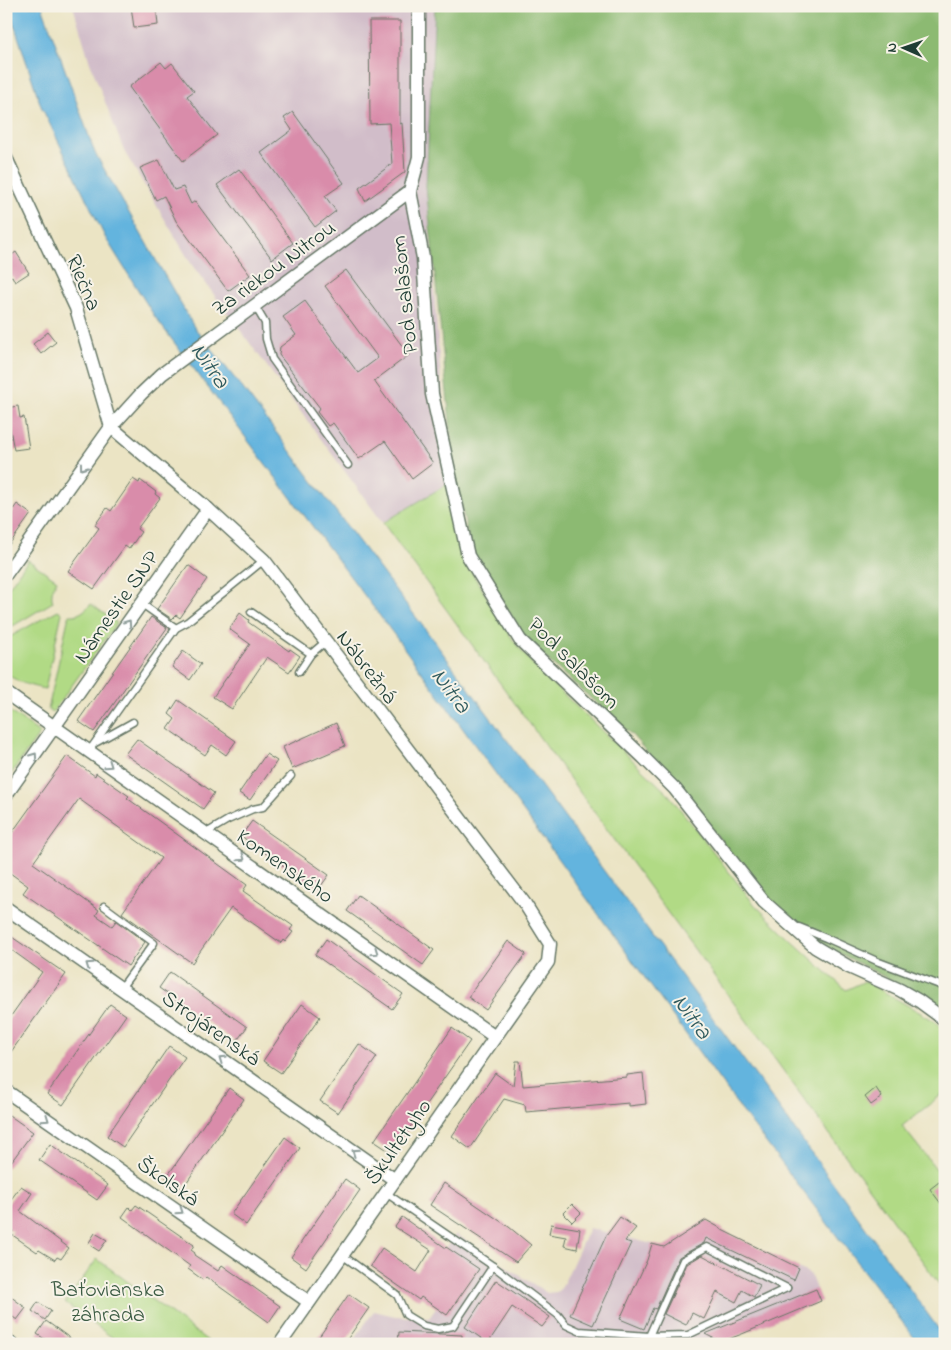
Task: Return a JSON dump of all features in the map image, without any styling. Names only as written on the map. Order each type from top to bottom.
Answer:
[{"type":"street","points":[[410,191],[419,157],[419,6]]},
{"type":"street","name":"Riečna","points":[[6,158],[76,308],[111,427]]},
{"type":"street","name":"Za riekou Nitrou","points":[[111,427],[161,375],[410,191]]},
{"type":"street","name":"Pod salašom","points":[[410,191],[423,258],[432,394],[468,556],[520,640],[675,789],[764,902],[815,948],[849,967],[900,990],[945,1020]]},
{"type":"street","points":[[6,574],[111,427]]},
{"type":"street","name":"Nábrežná","points":[[111,427],[208,508],[264,560],[524,904],[550,944],[548,962]]},
{"type":"street","name":"Námestie SNP","points":[[6,795],[208,508]]},
{"type":"street","points":[[6,693],[55,727]]},
{"type":"street","name":"Komenského","points":[[55,727],[92,747],[206,833],[495,1037]]},
{"type":"street","name":"Strojárenská","points":[[6,908],[395,1180]]},
{"type":"street","name":"Škultétyho","points":[[280,1344],[548,962]]},
{"type":"street","name":"Školská","points":[[6,1091],[310,1302]]},
{"type":"street","points":[[6,1340],[12,1344]]},
{"type":"lane","points":[[254,306],[265,322],[266,339],[272,359],[348,465]]},
{"type":"lane","points":[[92,747],[176,628],[187,622],[264,560]]},
{"type":"lane","points":[[142,604],[176,628]]},
{"type":"lane","points":[[252,612],[311,654]]},
{"type":"lane","points":[[299,672],[311,654],[325,642]]},
{"type":"lane","points":[[92,747],[133,722]]},
{"type":"lane","points":[[206,833],[228,820],[253,809],[263,807],[291,776]]},
{"type":"lane","points":[[104,906],[154,943],[121,988]]},
{"type":"lane","points":[[788,923],[878,962],[945,987]]},
{"type":"lane","points":[[386,1193],[493,1266],[558,1315],[566,1325],[579,1331],[650,1336],[688,1335],[787,1288],[707,1247],[683,1260],[650,1336]]},
{"type":"lane","points":[[342,1255],[397,1295],[406,1315],[424,1326],[438,1329],[452,1326],[493,1266]]},
{"type":"shaded area","points":[[73,6],[435,6],[426,186],[449,483],[383,523],[192,265],[124,151],[90,63]]},
{"type":"shaded area","points":[[706,1220],[722,1230],[810,1274],[821,1301],[717,1344],[351,1344],[374,1311],[395,1316],[429,1318],[462,1273],[439,1257],[456,1234],[547,1293],[557,1292],[562,1287],[589,1228],[664,1247]]},
{"type":"green space","points":[[435,6],[945,6],[945,1010],[824,945],[800,928],[771,902],[633,736],[530,644],[472,555],[456,481],[426,186]]},
{"type":"green space","points":[[449,483],[460,553],[513,640],[534,666],[669,795],[754,904],[846,990],[865,981],[933,1020],[945,1031],[945,1092],[902,1126],[945,1180],[945,1292],[383,523]]},
{"type":"green space","points":[[28,560],[57,580],[52,591],[53,602],[6,630],[6,591]]},
{"type":"green space","points":[[91,604],[117,623],[52,713],[48,710],[69,615],[76,615]]},
{"type":"green space","points":[[58,610],[62,613],[45,689],[24,684],[6,673],[6,639]]},
{"type":"green space","points":[[6,709],[40,733],[6,781]]},
{"type":"green space","name":"Baťovianska záhrada","points":[[97,1259],[212,1344],[121,1344],[65,1303]]},
{"type":"water","name":"Nitra","points":[[8,6],[42,6],[95,153],[194,327],[425,629],[766,1090],[945,1338],[945,1344],[919,1344],[745,1115],[401,644],[155,317],[105,237],[41,106]]},
{"type":"building","points":[[131,6],[156,6],[158,25],[134,28]]},
{"type":"building","points":[[369,21],[400,21],[400,124],[402,123],[405,172],[365,201],[359,188],[392,164],[389,123],[370,124]]},
{"type":"building","points":[[161,62],[166,68],[172,63],[194,91],[187,96],[217,135],[183,161],[129,87]]},
{"type":"building","points":[[293,112],[344,183],[325,196],[336,211],[315,227],[261,153],[292,130],[284,118]]},
{"type":"building","points":[[159,160],[174,190],[183,187],[191,204],[195,201],[250,275],[228,291],[176,221],[164,196],[156,200],[140,168]]},
{"type":"building","points":[[239,169],[293,243],[272,259],[217,185]]},
{"type":"building","points":[[16,252],[29,273],[15,282],[12,276],[6,279],[6,259]]},
{"type":"building","points":[[346,270],[409,355],[374,381],[433,463],[412,479],[385,441],[359,459],[333,423],[328,426],[317,412],[320,408],[279,355],[280,347],[296,335],[283,317],[305,301],[358,373],[378,358],[325,286]]},
{"type":"building","points":[[48,332],[56,342],[41,354],[33,344]]},
{"type":"building","points":[[18,406],[20,418],[24,417],[29,448],[14,450],[6,408]]},
{"type":"building","points":[[133,479],[139,483],[140,480],[156,492],[155,494],[160,498],[137,529],[141,532],[129,549],[125,546],[94,589],[68,571],[99,528],[95,525],[107,508],[111,511]]},
{"type":"building","points":[[17,504],[31,514],[6,549],[6,520]]},
{"type":"building","points":[[188,565],[207,579],[180,618],[176,615],[172,619],[157,609]]},
{"type":"building","points":[[240,613],[249,620],[248,622],[289,651],[290,649],[300,656],[289,672],[267,657],[232,709],[213,697],[250,644],[229,629]]},
{"type":"building","points":[[151,617],[167,628],[94,732],[78,721]]},
{"type":"building","points":[[183,651],[201,664],[190,680],[172,667]]},
{"type":"building","points":[[178,700],[236,741],[226,755],[212,745],[205,755],[168,729],[175,719],[169,714]]},
{"type":"building","points":[[336,723],[345,746],[292,769],[283,747]]},
{"type":"building","points":[[137,739],[214,793],[203,809],[125,754]]},
{"type":"building","points":[[266,754],[277,761],[250,800],[239,793]]},
{"type":"building","points":[[67,756],[95,776],[96,773],[129,796],[127,798],[247,885],[243,891],[293,926],[290,930],[293,932],[285,942],[283,940],[281,943],[231,908],[192,963],[122,913],[161,858],[79,799],[33,863],[99,910],[96,915],[112,926],[116,921],[145,942],[128,966],[23,893],[28,886],[6,870],[6,841]]},
{"type":"building","points":[[252,821],[329,875],[318,890],[241,836]]},
{"type":"building","points":[[358,895],[434,950],[423,965],[347,911]]},
{"type":"building","points":[[6,933],[66,974],[6,1059],[6,1023],[42,972],[6,946]]},
{"type":"building","points":[[326,939],[403,994],[392,1009],[315,955]]},
{"type":"building","points":[[508,941],[526,954],[486,1010],[468,997]]},
{"type":"building","points":[[170,972],[247,1027],[236,1042],[159,988]]},
{"type":"building","points":[[110,1004],[126,1015],[63,1105],[47,1094]]},
{"type":"building","points":[[302,1004],[320,1017],[281,1073],[263,1061]]},
{"type":"building","points":[[452,1028],[470,1041],[392,1153],[374,1141]]},
{"type":"building","points":[[359,1044],[377,1057],[338,1113],[320,1101]]},
{"type":"building","points":[[169,1046],[185,1057],[123,1147],[107,1136]]},
{"type":"building","points":[[516,1061],[520,1061],[523,1086],[627,1077],[627,1075],[643,1073],[646,1104],[629,1106],[629,1103],[526,1112],[525,1105],[504,1099],[470,1149],[452,1136],[495,1073],[513,1086]]},
{"type":"building","points":[[229,1088],[244,1099],[182,1189],[166,1178]]},
{"type":"building","points":[[876,1088],[882,1097],[871,1105],[865,1097]]},
{"type":"building","points":[[6,1113],[33,1132],[6,1169]]},
{"type":"building","points":[[285,1137],[300,1148],[246,1225],[231,1214]]},
{"type":"building","points":[[50,1144],[108,1185],[97,1200],[39,1160]]},
{"type":"building","points":[[345,1179],[360,1190],[306,1268],[291,1257]]},
{"type":"building","points":[[939,1182],[945,1189],[945,1209],[930,1189]]},
{"type":"building","points":[[444,1183],[509,1227],[531,1245],[516,1262],[430,1205]]},
{"type":"building","points":[[21,1186],[32,1193],[20,1211],[69,1248],[61,1259],[57,1257],[55,1260],[39,1250],[37,1252],[11,1234],[13,1231],[6,1227],[6,1206]]},
{"type":"building","points":[[572,1204],[581,1213],[572,1222],[563,1213]]},
{"type":"building","points":[[136,1205],[194,1245],[191,1250],[195,1253],[194,1255],[218,1271],[222,1265],[280,1306],[269,1322],[206,1277],[203,1280],[188,1269],[190,1266],[122,1217],[129,1207],[132,1210]]},
{"type":"building","points":[[402,1217],[479,1269],[447,1315],[421,1297],[419,1300],[370,1266],[382,1248],[417,1272],[431,1250],[395,1227]]},
{"type":"building","points":[[620,1217],[636,1228],[625,1241],[631,1243],[593,1325],[570,1315],[606,1236]]},
{"type":"building","points":[[706,1220],[722,1230],[799,1268],[794,1280],[706,1238],[704,1243],[679,1257],[656,1309],[653,1308],[644,1329],[620,1319],[647,1260],[652,1244],[664,1247]]},
{"type":"building","points":[[551,1224],[580,1229],[577,1249],[564,1246],[566,1237],[549,1234]]},
{"type":"building","points":[[95,1233],[107,1240],[99,1251],[88,1244]]},
{"type":"building","points":[[702,1255],[760,1285],[754,1297],[742,1290],[736,1302],[717,1292],[704,1319],[692,1313],[686,1325],[664,1314],[687,1264]]},
{"type":"building","points":[[496,1280],[550,1317],[542,1327],[512,1307],[488,1343],[465,1327]]},
{"type":"building","points":[[816,1289],[821,1301],[742,1334],[721,1342],[705,1334]]},
{"type":"building","points":[[6,1293],[26,1308],[17,1320],[6,1312]]},
{"type":"building","points":[[349,1294],[369,1308],[344,1344],[314,1344]]},
{"type":"building","points":[[38,1302],[51,1311],[45,1320],[32,1311]]},
{"type":"building","points":[[46,1321],[78,1344],[52,1344],[37,1334]]},
{"type":"building","points":[[399,1332],[462,1335],[462,1344],[398,1344]]}]
